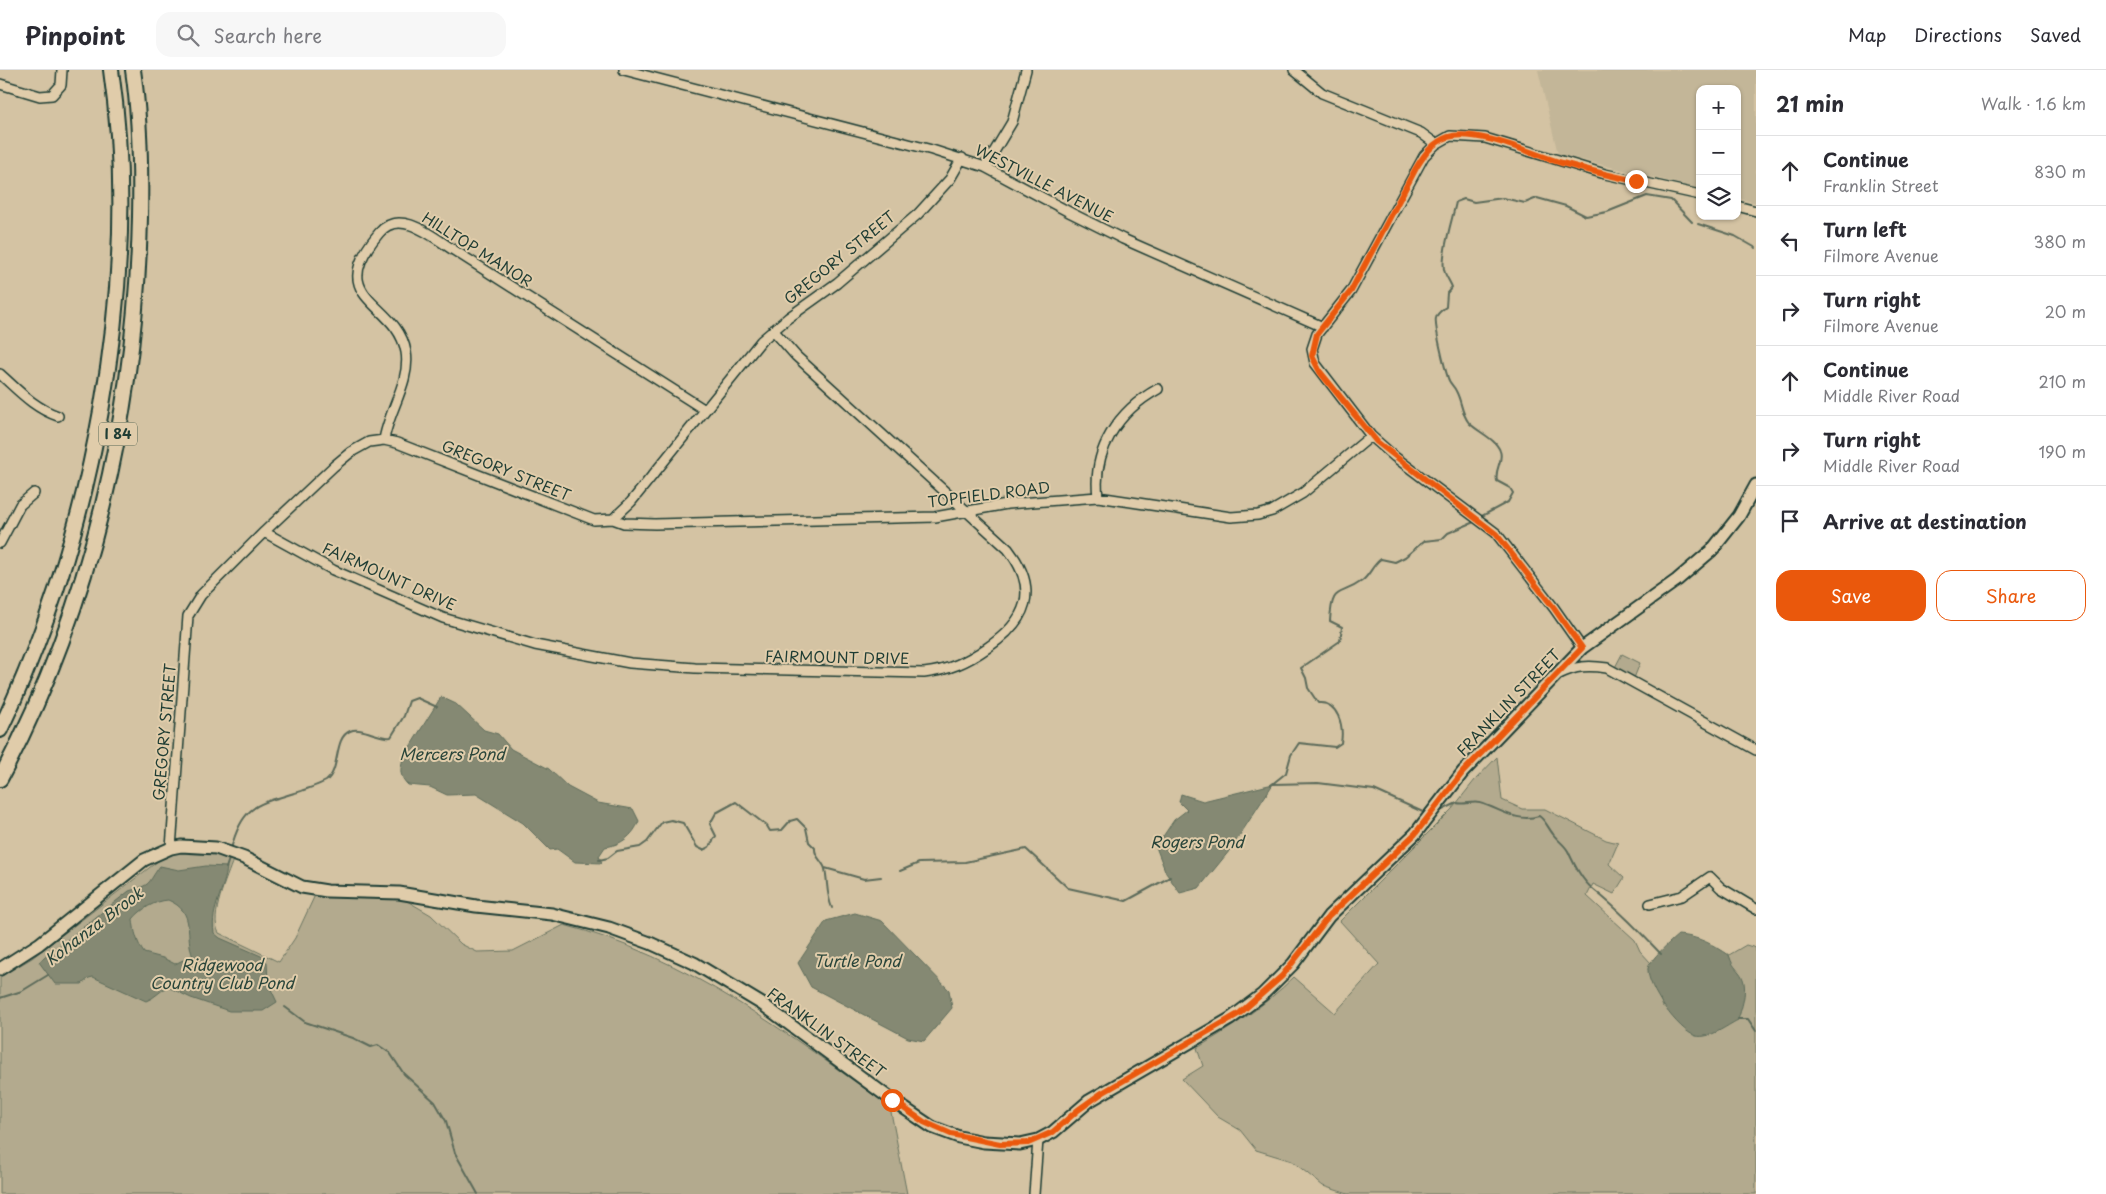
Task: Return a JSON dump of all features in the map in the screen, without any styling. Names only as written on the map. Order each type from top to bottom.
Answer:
[{"type":"highway","name":"I 84","points":[[0,730],[40,637],[63,568],[86,482],[103,396],[112,325],[119,227],[118,151],[112,70]]},
{"type":"highway","name":"I 84","points":[[0,779],[38,696],[67,623],[101,511],[118,434],[134,318],[139,240],[140,162],[133,70]]},
{"type":"main road","name":"FRANKLIN STREET","points":[[0,969],[39,944],[144,860],[171,848],[190,845],[230,852],[302,886],[327,891],[399,893],[476,906],[536,911],[595,924],[650,942],[694,963],[762,1004],[892,1100],[932,1127],[984,1142],[1020,1144],[1038,1140],[1053,1132],[1089,1101],[1230,1019],[1262,995],[1293,964],[1329,916],[1415,834],[1463,772],[1582,648],[1700,562],[1739,516],[1756,486]]},
{"type":"street","points":[[0,84],[40,96],[52,96],[61,85],[62,70]]},
{"type":"street","name":"WESTVILLE AVENUE","points":[[624,70],[962,158],[985,167],[1071,214],[1123,239],[1323,327]]},
{"type":"street","points":[[985,167],[1012,122],[1026,70]]},
{"type":"street","points":[[1294,70],[1322,93],[1421,133],[1436,144]]},
{"type":"street","points":[[1582,648],[1496,534],[1395,457],[1371,436],[1315,363],[1312,356],[1314,342],[1323,327],[1351,291],[1416,168],[1436,144],[1450,136],[1485,138],[1605,174],[1696,194]]},
{"type":"street","name":"GREGORY STREET","points":[[171,848],[188,616],[201,595],[264,532],[351,452],[369,442],[384,440],[397,443],[565,510],[594,520],[613,519],[631,502],[740,364],[772,330],[837,283],[918,214],[950,179],[962,158]]},
{"type":"street","points":[[1741,207],[1756,211]]},
{"type":"street","name":"HILLTOP MANOR","points":[[384,440],[404,376],[406,354],[400,336],[359,287],[358,272],[360,262],[378,233],[385,227],[399,222],[414,226],[455,251],[705,410]]},
{"type":"street","name":"FAIRMOUNT DRIVE","points":[[264,532],[333,570],[435,615],[535,645],[630,663],[695,668],[924,673],[952,668],[973,658],[997,641],[1018,621],[1026,602],[1025,580],[1017,560],[1008,549],[796,356],[772,330]]},
{"type":"street","points":[[0,374],[33,404],[44,411],[58,416]]},
{"type":"street","points":[[1098,497],[1097,471],[1108,436],[1128,410],[1142,398],[1158,389]]},
{"type":"street","name":"TOPFIELD ROAD","points":[[613,519],[624,523],[654,524],[935,517],[1007,504],[1098,497],[1226,516],[1258,515],[1272,511],[1303,493],[1371,436]]},
{"type":"street","points":[[0,543],[20,505],[34,493]]},
{"type":"street","points":[[1559,674],[1576,666],[1591,665],[1607,668],[1756,750]]},
{"type":"street","points":[[1650,904],[1682,896],[1710,877],[1721,888],[1756,910]]},
{"type":"street","points":[[1034,1194],[1038,1140]]},
{"type":"shaded area","points":[[1538,70],[1756,70],[1756,203],[1741,199],[1741,85],[1696,85],[1696,188],[1558,154]]},
{"type":"shaded area","points":[[1622,654],[1640,663],[1631,686],[1611,675]]},
{"type":"shaded area","points":[[1497,757],[1502,800],[1522,809],[1545,809],[1606,840],[1618,843],[1609,864],[1624,878],[1614,894],[1593,884],[1587,896],[1635,940],[1640,951],[1651,963],[1648,969],[1663,1007],[1732,967],[1729,955],[1746,945],[1756,948],[1756,1194],[1348,1194],[1323,1186],[1292,1161],[1256,1150],[1240,1130],[1218,1117],[1182,1079],[1203,1066],[1197,1048],[1248,1016],[1294,977],[1335,1013],[1379,964],[1340,921],[1452,809],[1475,780]]},
{"type":"shaded area","points":[[182,851],[216,854],[233,860],[217,907],[216,926],[219,933],[279,962],[295,938],[315,895],[402,898],[431,915],[461,944],[477,952],[513,951],[564,925],[609,939],[652,956],[735,1000],[814,1052],[890,1107],[907,1194],[0,1194],[0,977],[32,958],[162,858]]},
{"type":"water","name":"Mercers Pond","points":[[441,697],[456,704],[484,730],[498,734],[511,749],[549,769],[568,787],[598,803],[633,809],[639,821],[633,831],[621,842],[605,847],[599,856],[602,863],[575,862],[557,849],[550,850],[523,823],[476,794],[447,795],[430,787],[408,785],[401,773],[403,758]]},
{"type":"water","name":"Rogers Pond","points":[[1273,784],[1230,850],[1199,888],[1180,893],[1166,873],[1156,847],[1174,820],[1187,810],[1179,802],[1181,794],[1203,801]]},
{"type":"water","name":"Ridgewood Country Club Pond","points":[[160,866],[179,870],[206,866],[227,867],[224,884],[214,915],[214,933],[220,938],[261,956],[267,962],[268,983],[277,1002],[263,1011],[229,1011],[191,998],[168,987],[146,1001],[93,977],[82,984],[55,984],[39,962],[129,891],[146,885]],"holes":[[[168,900],[183,911],[186,918],[193,957],[189,961],[183,960],[175,964],[163,958],[144,953],[136,937],[133,919],[144,909],[158,902]]]},
{"type":"water","name":"Turtle Pond","points":[[855,913],[882,921],[949,990],[952,1008],[924,1041],[908,1038],[811,987],[798,963],[826,921]]},
{"type":"water","points":[[1678,935],[1692,937],[1705,942],[1729,955],[1744,983],[1744,996],[1738,1020],[1707,1036],[1696,1036],[1681,1026],[1658,997],[1649,977],[1649,965]]},
{"type":"waterway","name":"Kohanza Brook","points":[[1480,517],[1508,502],[1513,493],[1510,488],[1497,481],[1496,476],[1501,455],[1498,447],[1491,439],[1469,423],[1464,415],[1458,395],[1449,380],[1438,338],[1436,318],[1446,307],[1447,293],[1452,287],[1445,273],[1444,259],[1456,202],[1464,199],[1474,202],[1503,198],[1525,203],[1537,198],[1566,206],[1586,216],[1607,212],[1647,196],[1671,200],[1692,222]]},
{"type":"waterway","name":"Kohanza Brook","points":[[1698,224],[1735,236],[1756,248]]},
{"type":"waterway","name":"Kohanza Brook","points":[[1271,785],[1286,773],[1291,755],[1299,743],[1335,747],[1341,743],[1340,722],[1335,710],[1325,703],[1318,703],[1308,688],[1301,668],[1340,641],[1342,627],[1330,621],[1335,597],[1362,581],[1381,559],[1395,562],[1405,557],[1424,541],[1442,539],[1448,533],[1474,522]]},
{"type":"waterway","name":"Kohanza Brook","points":[[231,849],[241,822],[255,807],[326,781],[334,770],[341,740],[350,731],[360,730],[391,737],[404,716],[409,701],[417,698],[437,707]]},
{"type":"waterway","points":[[1273,784],[1318,783],[1374,790],[1425,813]]},
{"type":"waterway","name":"Kohanza Brook","points":[[599,860],[608,858],[617,851],[640,847],[647,842],[662,822],[671,820],[683,823],[697,847],[703,850],[709,847],[716,836],[710,824],[716,813],[736,802],[767,826],[770,831],[782,830],[790,821],[797,819],[806,828],[809,842],[815,848],[816,854],[825,869],[832,908]]},
{"type":"waterway","points":[[1438,812],[1457,803],[1477,803],[1516,817],[1531,818],[1539,816],[1566,849],[1586,882],[1661,954]]},
{"type":"waterway","name":"Kohanza Brook","points":[[900,871],[919,863],[965,862],[1026,849],[1068,888],[1126,901],[1170,877]]},
{"type":"waterway","name":"Kohanza Brook","points":[[226,868],[229,859]]},
{"type":"waterway","name":"Kohanza Brook","points":[[825,868],[864,879],[881,877]]},
{"type":"waterway","name":"Kohanza Brook","points":[[0,998],[22,991],[48,975]]},
{"type":"waterway","points":[[285,1007],[305,1022],[353,1038],[371,1047],[378,1045],[390,1053],[404,1074],[435,1102],[446,1121],[455,1153],[478,1194]]},
{"type":"waterway","points":[[1738,1019],[1748,1019],[1756,1031]]},
{"type":"route","points":[[892,1100],[932,1127],[951,1134],[1000,1144],[1028,1143],[1053,1132],[1089,1101],[1102,1093],[1240,1013],[1282,976],[1329,916],[1415,834],[1463,772],[1582,648],[1503,541],[1459,504],[1395,457],[1371,436],[1320,372],[1312,356],[1312,349],[1317,334],[1351,291],[1416,168],[1424,156],[1442,140],[1450,136],[1485,138],[1560,162],[1636,181]]}]
